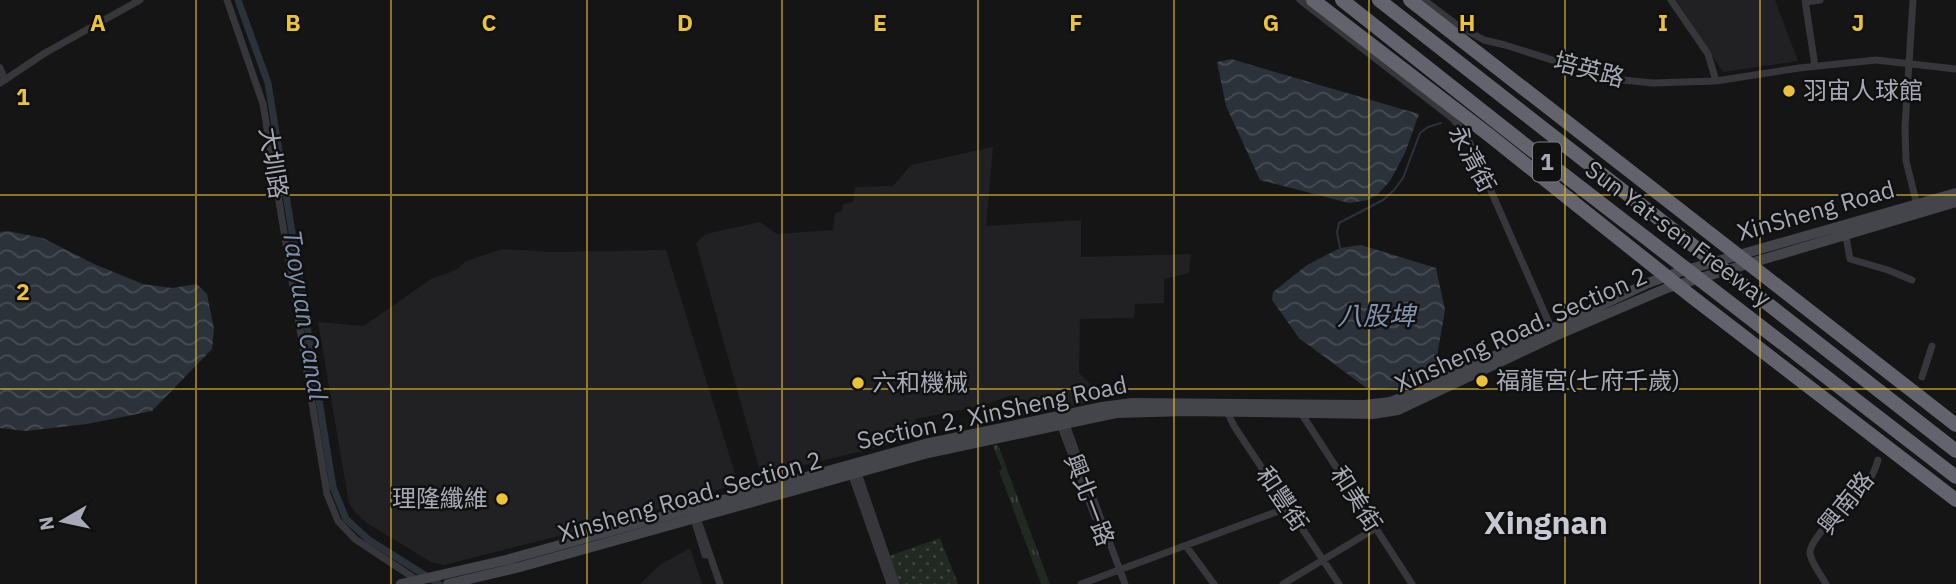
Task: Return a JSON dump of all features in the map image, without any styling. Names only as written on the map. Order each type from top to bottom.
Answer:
[{"type":"highway","points":[[1313,0],[1489,135],[1690,296],[1956,500]]},
{"type":"highway","name":"Sun Yat-sen Freeway","points":[[1339,0],[1956,477]]},
{"type":"highway","name":"Sun Yat-sen Freeway","points":[[1379,0],[1956,451]]},
{"type":"highway","name":"1","points":[[1387,0],[1467,69]]},
{"type":"highway","points":[[1410,0],[1956,425]]},
{"type":"highway","points":[[1829,404],[1873,444],[1956,510]]},
{"type":"main road","name":"XinSheng Road","points":[[1919,208],[1956,194]]},
{"type":"main road","points":[[1845,230],[1919,208],[1956,202]]},
{"type":"main road","name":"Xinsheng Road. Section 2","points":[[1062,421],[1116,413],[1188,411],[1373,414],[1398,410],[1553,332],[1667,288],[1845,230]]},
{"type":"main road","name":"XinSheng Road","points":[[1648,283],[1676,273],[1845,230]]},
{"type":"main road","name":"Section 2, XinSheng Road","points":[[694,514],[854,469],[925,443],[1062,421],[1102,407],[1132,403],[1364,405],[1390,402],[1553,332],[1648,283]]},
{"type":"main road","name":"Xinsheng Road. Section 2","points":[[451,579],[520,567],[694,514]]},
{"type":"main road","points":[[401,584],[417,580],[451,579]]},
{"type":"street","points":[[0,68],[3,81],[45,53],[140,0]]},
{"type":"street","name":"大圳路","points":[[227,0],[263,104],[327,494],[338,521],[355,539],[417,580]]},
{"type":"street","name":"永清街","points":[[1300,0],[1460,127],[1469,141],[1553,332]]},
{"type":"street","name":"培英路","points":[[1424,0],[1468,32],[1484,40],[1617,80],[1653,83],[1716,81],[1876,60],[1956,69]]},
{"type":"street","points":[[1671,0],[1708,54],[1716,81]]},
{"type":"street","points":[[1815,66],[1805,1],[1820,0]]},
{"type":"street","points":[[1913,0],[1905,127],[1906,161],[1919,208]]},
{"type":"street","points":[[1845,230],[1850,259],[1912,280]]},
{"type":"street","points":[[1922,377],[1932,346]]},
{"type":"street","name":"和豐街","points":[[1228,413],[1287,508],[1339,584]]},
{"type":"street","name":"和美街","points":[[1301,413],[1412,584]]},
{"type":"street","name":"興北一路","points":[[1062,421],[1123,584]]},
{"type":"street","name":"興南路","points":[[1826,584],[1810,556],[1811,549],[1828,524],[1868,481],[1878,460]]},
{"type":"street","points":[[854,469],[890,584]]},
{"type":"street","points":[[854,469],[896,584]]},
{"type":"street","points":[[1081,584],[1287,508]]},
{"type":"street","points":[[694,514],[718,584]]},
{"type":"street","points":[[1283,584],[1376,528]]},
{"type":"street","points":[[1186,546],[1214,584]]},
{"type":"shaded area","points":[[1676,0],[1775,0],[1798,61],[1723,72]]},
{"type":"shaded area","points":[[993,147],[986,226],[1081,220],[1081,257],[1191,254],[1189,273],[1164,279],[1164,303],[1135,304],[1134,318],[1080,319],[1079,373],[1103,396],[1092,402],[1018,417],[1012,395],[981,406],[915,419],[918,438],[761,475],[696,243],[706,234],[760,222],[777,234],[833,230],[835,213],[842,211],[843,204],[853,202],[855,187],[893,186],[911,165]]},
{"type":"shaded area","points":[[502,249],[551,252],[666,250],[738,483],[641,515],[444,565],[431,562],[367,523],[356,513],[349,504],[318,322],[364,326],[431,279],[456,270],[466,261]]},
{"type":"shaded area","points":[[690,548],[702,584],[640,584],[660,565]]},
{"type":"green space","points":[[998,445],[1050,584],[1041,584],[999,471],[1002,469],[993,446]]},
{"type":"green space","points":[[940,538],[958,584],[899,584],[889,556]]},
{"type":"water","points":[[1231,59],[1419,114],[1405,153],[1390,181],[1368,200],[1349,203],[1260,180],[1226,106],[1217,62]]},
{"type":"water","points":[[0,232],[43,238],[94,264],[143,284],[172,288],[197,284],[207,294],[214,329],[212,349],[152,411],[87,424],[26,431],[0,428]]},
{"type":"water","name":"八股埤","points":[[1361,245],[1436,268],[1445,310],[1436,362],[1402,387],[1369,390],[1299,338],[1272,300],[1273,292],[1307,265],[1340,248]]},
{"type":"waterway","name":"Taoyuan Canal","points":[[238,0],[268,83],[333,487],[346,519],[369,540],[439,584]]},
{"type":"waterway","points":[[1340,248],[1337,232],[1339,223],[1383,200],[1394,190],[1403,178],[1420,133],[1441,123]]},
{"type":"place","name":"羽宙人球館","points":[[1789,91]]},
{"type":"place","name":"福龍宮(七府千歲)","points":[[1482,381]]},
{"type":"place","name":"六和機械","points":[[858,383]]},
{"type":"place","name":"理隆纖維","points":[[502,499]]},
{"type":"district","name":"Xingnan","points":[[1546,523]]}]
